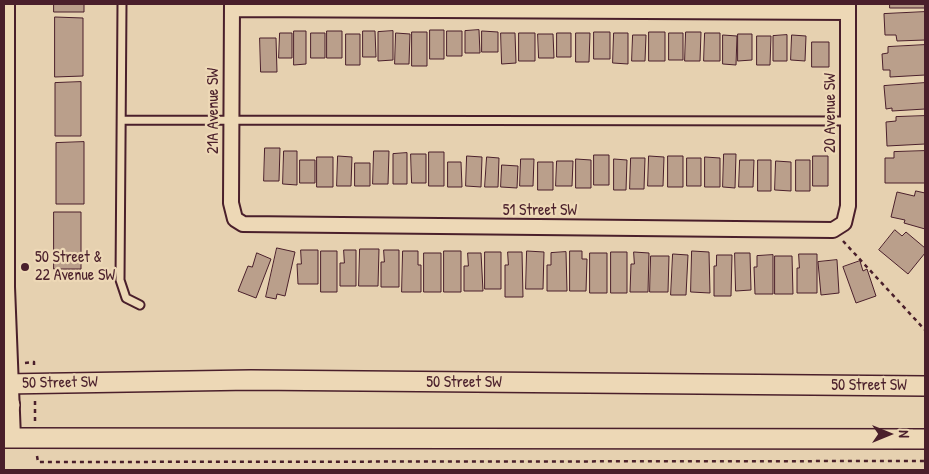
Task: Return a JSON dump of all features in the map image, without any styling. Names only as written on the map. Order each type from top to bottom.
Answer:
[{"type":"main road","name":"50 Street SW","points":[[7,384],[251,380],[925,386]]},
{"type":"main road","points":[[8,438],[925,439]]},
{"type":"street","points":[[6,4],[8,438]]},
{"type":"street","points":[[232,7],[848,8]]},
{"type":"street","name":"21A Avenue SW","points":[[232,7],[231,203],[235,219]]},
{"type":"street","name":"20 Avenue SW","points":[[839,226],[848,206],[848,8]]},
{"type":"street","name":"51 Street SW","points":[[235,219],[243,224],[253,225],[839,226]]},
{"type":"lane","points":[[122,4],[120,280],[126,298],[140,305]]},
{"type":"lane","points":[[122,120],[848,121]]},
{"type":"path","points":[[839,226],[925,330]]},
{"type":"path","points":[[38,462],[925,461]]},
{"type":"building","points":[[54,4],[84,4],[84,12],[54,12]]},
{"type":"building","points":[[890,4],[925,4],[925,8],[890,8]]},
{"type":"building","points":[[925,12],[925,40],[897,41],[896,35],[885,35],[884,14]]},
{"type":"building","points":[[55,17],[83,18],[83,76],[55,77]]},
{"type":"building","points":[[430,30],[444,30],[444,59],[430,59]]},
{"type":"building","points":[[479,30],[480,53],[465,53],[465,31]]},
{"type":"building","points":[[294,31],[306,31],[306,64],[294,65]]},
{"type":"building","points":[[327,31],[342,31],[342,58],[327,58]]},
{"type":"building","points":[[363,31],[375,31],[376,57],[363,57]]},
{"type":"building","points":[[393,31],[393,60],[378,61],[378,32]]},
{"type":"building","points":[[447,31],[462,31],[462,56],[447,56]]},
{"type":"building","points":[[482,31],[498,32],[498,52],[482,52]]},
{"type":"building","points":[[412,32],[427,32],[427,66],[412,66]]},
{"type":"building","points":[[594,32],[610,32],[610,59],[594,59]]},
{"type":"building","points":[[649,32],[665,32],[665,61],[649,61]]},
{"type":"building","points":[[686,32],[701,32],[700,61],[685,61]]},
{"type":"building","points":[[280,33],[292,33],[292,58],[279,58]]},
{"type":"building","points":[[311,33],[325,33],[325,58],[311,58]]},
{"type":"building","points":[[396,33],[410,34],[409,64],[395,64]]},
{"type":"building","points":[[501,33],[515,33],[516,63],[502,64]]},
{"type":"building","points":[[519,33],[535,33],[535,61],[519,61]]},
{"type":"building","points":[[557,33],[571,33],[571,57],[557,57]]},
{"type":"building","points":[[576,33],[590,33],[589,62],[576,62]]},
{"type":"building","points":[[614,33],[628,33],[628,64],[613,63]]},
{"type":"building","points":[[669,33],[683,33],[683,60],[669,60]]},
{"type":"building","points":[[705,33],[720,33],[720,61],[704,61]]},
{"type":"building","points":[[346,34],[360,34],[360,65],[346,65]]},
{"type":"building","points":[[538,34],[553,34],[554,58],[539,58]]},
{"type":"building","points":[[738,34],[752,34],[752,60],[738,61]]},
{"type":"building","points":[[633,35],[646,35],[645,61],[632,61]]},
{"type":"building","points":[[723,35],[737,36],[736,65],[723,64]]},
{"type":"building","points":[[787,35],[787,61],[773,61],[773,36]]},
{"type":"building","points":[[792,35],[806,36],[805,61],[791,60]]},
{"type":"building","points":[[757,36],[771,36],[770,65],[757,65]]},
{"type":"building","points":[[260,38],[276,38],[277,72],[261,72]]},
{"type":"building","points":[[812,42],[829,42],[829,67],[812,67]]},
{"type":"building","points":[[925,45],[925,75],[890,77],[890,70],[883,70],[882,54],[888,53],[888,47]]},
{"type":"building","points":[[81,82],[81,136],[55,136],[55,83]]},
{"type":"building","points":[[925,83],[925,109],[892,111],[892,108],[886,109],[884,86]]},
{"type":"building","points":[[925,116],[925,144],[887,146],[886,122],[896,121],[896,117]]},
{"type":"building","points":[[84,142],[84,204],[56,204],[56,143]]},
{"type":"building","points":[[265,148],[280,148],[279,181],[264,181]]},
{"type":"building","points":[[284,151],[297,151],[297,185],[283,184]]},
{"type":"building","points":[[374,151],[389,151],[388,184],[373,184]]},
{"type":"building","points":[[925,151],[925,183],[885,183],[885,158],[894,158],[894,152]]},
{"type":"building","points":[[429,152],[444,152],[444,186],[429,186]]},
{"type":"building","points":[[407,153],[407,184],[393,184],[393,154]]},
{"type":"building","points":[[411,154],[426,154],[426,183],[412,183]]},
{"type":"building","points":[[724,154],[736,154],[735,188],[723,187]]},
{"type":"building","points":[[594,155],[609,155],[609,185],[594,185]]},
{"type":"building","points":[[338,156],[352,157],[351,186],[337,186]]},
{"type":"building","points":[[467,156],[482,157],[481,187],[466,186]]},
{"type":"building","points":[[649,156],[664,157],[663,186],[648,186]]},
{"type":"building","points":[[668,156],[683,156],[683,187],[668,187]]},
{"type":"building","points":[[813,156],[828,156],[828,186],[813,186]]},
{"type":"building","points":[[317,157],[333,157],[333,187],[317,187]]},
{"type":"building","points":[[487,157],[499,158],[498,187],[485,187]]},
{"type":"building","points":[[705,157],[720,158],[720,187],[705,187]]},
{"type":"building","points":[[631,158],[645,158],[644,189],[630,189]]},
{"type":"building","points":[[687,158],[701,158],[701,186],[687,186]]},
{"type":"building","points":[[521,159],[534,159],[533,186],[520,186]]},
{"type":"building","points":[[576,159],[591,160],[591,188],[576,188]]},
{"type":"building","points":[[614,159],[627,160],[626,190],[614,190]]},
{"type":"building","points":[[300,160],[315,160],[315,183],[300,183]]},
{"type":"building","points":[[740,160],[754,160],[753,187],[739,187]]},
{"type":"building","points":[[758,160],[771,160],[771,191],[758,191]]},
{"type":"building","points":[[796,160],[810,160],[810,191],[796,191]]},
{"type":"building","points":[[557,161],[573,161],[572,186],[556,186]]},
{"type":"building","points":[[776,161],[791,162],[791,191],[775,190]]},
{"type":"building","points":[[448,162],[461,162],[462,187],[448,187]]},
{"type":"building","points":[[538,162],[553,162],[553,190],[538,190]]},
{"type":"building","points":[[355,163],[370,163],[370,186],[355,186]]},
{"type":"building","points":[[502,165],[518,166],[517,188],[501,187]]},
{"type":"building","points":[[916,191],[925,193],[925,229],[904,223],[905,220],[891,217],[897,192],[914,196]]},
{"type":"building","points":[[54,212],[81,212],[81,269],[54,269]]},
{"type":"building","points":[[895,230],[902,236],[906,232],[925,248],[925,253],[908,274],[879,250]]},
{"type":"building","points":[[277,248],[295,252],[285,296],[277,294],[276,299],[266,297]]},
{"type":"building","points":[[360,249],[379,249],[378,286],[359,286]]},
{"type":"building","points":[[301,250],[318,250],[318,284],[298,284],[297,264],[301,264]]},
{"type":"building","points":[[344,250],[356,250],[356,286],[340,286],[340,263],[344,263]]},
{"type":"building","points":[[384,250],[399,250],[399,287],[381,287],[381,262],[384,262]]},
{"type":"building","points":[[321,251],[337,251],[337,292],[321,292]]},
{"type":"building","points":[[403,251],[418,251],[418,265],[421,265],[421,292],[402,292]]},
{"type":"building","points":[[444,251],[461,251],[461,292],[444,292]]},
{"type":"building","points":[[527,251],[544,252],[543,289],[526,289]]},
{"type":"building","points":[[570,251],[582,251],[582,259],[587,259],[586,291],[570,291]]},
{"type":"building","points":[[692,251],[709,252],[710,293],[691,292]]},
{"type":"building","points":[[485,252],[501,252],[501,289],[485,289]]},
{"type":"building","points":[[508,252],[522,252],[523,297],[505,297],[505,265],[508,265]]},
{"type":"building","points":[[566,252],[567,291],[547,291],[547,265],[551,265],[551,253]]},
{"type":"building","points":[[611,252],[627,252],[627,293],[611,293]]},
{"type":"building","points":[[634,252],[649,253],[648,292],[630,292],[631,264],[634,264]]},
{"type":"building","points":[[257,253],[271,259],[256,298],[238,291],[248,266],[252,267]]},
{"type":"building","points":[[424,253],[441,253],[441,292],[424,292]]},
{"type":"building","points":[[468,253],[481,253],[483,291],[464,291],[464,266],[468,266]]},
{"type":"building","points":[[590,253],[607,253],[607,293],[590,293]]},
{"type":"building","points":[[735,253],[750,253],[751,290],[736,291]]},
{"type":"building","points":[[673,254],[688,255],[686,295],[671,295]]},
{"type":"building","points":[[799,254],[817,254],[817,293],[797,293]]},
{"type":"building","points":[[717,255],[732,255],[731,296],[714,296],[714,266],[716,266]]},
{"type":"building","points":[[773,255],[773,294],[755,294],[754,267],[757,267],[757,256]]},
{"type":"building","points":[[651,256],[669,256],[668,292],[650,292]]},
{"type":"building","points":[[775,256],[792,256],[793,294],[775,294]]},
{"type":"building","points":[[837,260],[839,293],[821,295],[818,262]]},
{"type":"building","points":[[860,261],[863,271],[867,269],[876,296],[856,303],[843,267]]},
{"type":"place","name":"50 Street & 22 Avenue SW","points":[[25,267]]}]
